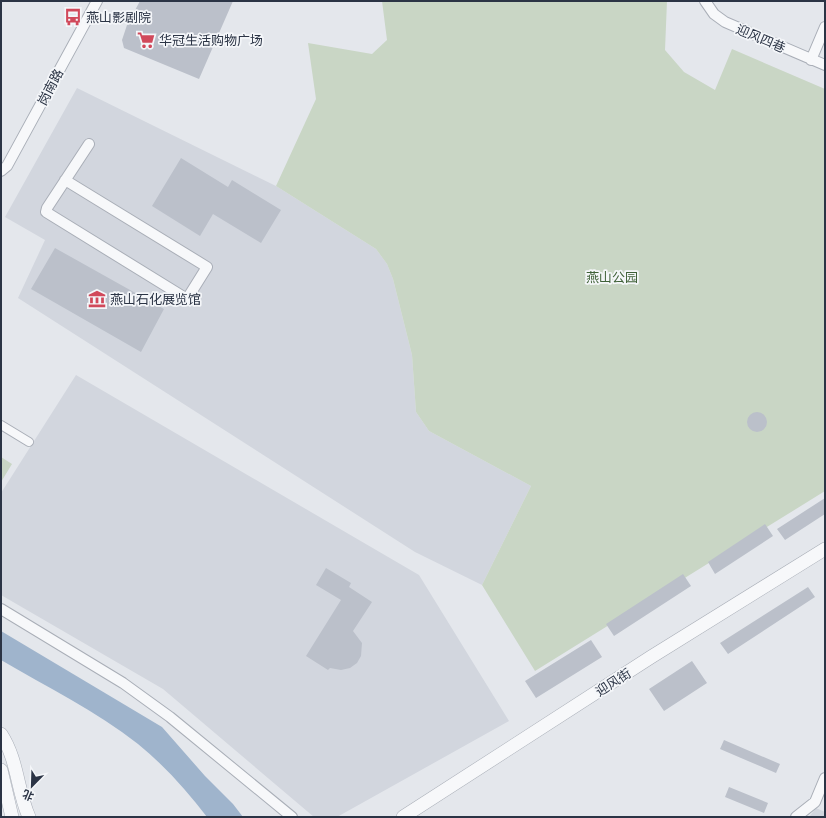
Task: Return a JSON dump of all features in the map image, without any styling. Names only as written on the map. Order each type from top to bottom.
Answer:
[{"type":"street","name":"岗南路","points":[[1,171],[7,166],[96,1]]},
{"type":"street","name":"迎风四巷","points":[[705,1],[714,14],[725,22],[825,65]]},
{"type":"street","points":[[811,60],[825,27]]},
{"type":"street","points":[[65,180],[207,267],[187,299],[46,212],[65,180],[89,144]]},
{"type":"street","points":[[1,426],[29,442]]},
{"type":"street","name":"迎风街","points":[[403,817],[651,657],[825,549]]},
{"type":"street","points":[[1,609],[123,683],[170,717],[292,817]]},
{"type":"street","points":[[1,734],[8,745],[15,763],[25,816]]},
{"type":"street","points":[[1,770],[12,817]]},
{"type":"street","points":[[796,817],[815,802],[825,778]]},
{"type":"shaded area","points":[[77,88],[276,186],[376,249],[387,264],[393,279],[412,355],[416,412],[429,431],[531,486],[482,585],[415,552],[18,298],[45,240],[5,217]]},
{"type":"shaded area","points":[[76,375],[419,575],[509,721],[337,817],[314,817],[163,689],[1,595],[1,493]]},
{"type":"shaded area","points":[[816,808],[825,812],[825,817],[809,817]]},
{"type":"green space","name":"燕山公园","points":[[382,1],[667,1],[665,50],[684,72],[715,90],[732,49],[825,89],[825,491],[535,671],[482,585],[531,486],[429,431],[416,412],[412,355],[393,279],[387,264],[376,249],[276,186],[316,99],[308,43],[372,54],[387,40]]},
{"type":"green space","points":[[1,457],[12,464],[1,482]]},
{"type":"water","points":[[1,631],[162,727],[205,776],[233,804],[243,817],[207,817],[175,779],[138,744],[88,710],[1,660]]},
{"type":"building","points":[[140,1],[233,1],[199,79],[124,48],[122,40],[127,25]]},
{"type":"building","points":[[181,158],[228,187],[232,180],[281,210],[261,243],[213,214],[200,236],[152,206]]},
{"type":"building","name":"燕山石化展览馆","points":[[55,248],[164,309],[141,352],[31,289]]},
{"type":"building","points":[[757,412],[764,415],[767,422],[764,429],[757,432],[750,429],[747,422],[750,415]]},
{"type":"building","points":[[825,498],[825,514],[785,540],[777,529]]},
{"type":"building","points":[[765,524],[773,536],[715,574],[708,562]]},
{"type":"building","points":[[326,568],[351,583],[349,587],[372,602],[353,631],[362,643],[361,656],[357,663],[350,668],[341,670],[330,668],[328,670],[306,656],[341,600],[316,585]]},
{"type":"building","points":[[683,574],[691,586],[614,636],[606,624]]},
{"type":"building","points":[[808,587],[815,597],[728,654],[720,643]]},
{"type":"building","points":[[591,640],[602,657],[536,698],[525,681]]},
{"type":"building","points":[[692,661],[707,683],[664,711],[649,689]]},
{"type":"building","points":[[724,740],[780,764],[776,773],[720,749]]},
{"type":"building","points":[[729,787],[768,803],[764,813],[725,797]]},
{"type":"place","name":"燕山影剧院","points":[[73,17]]},
{"type":"place","name":"华冠生活购物广场","points":[[146,40]]},
{"type":"place","name":"燕山石化展览馆","points":[[97,299]]}]
